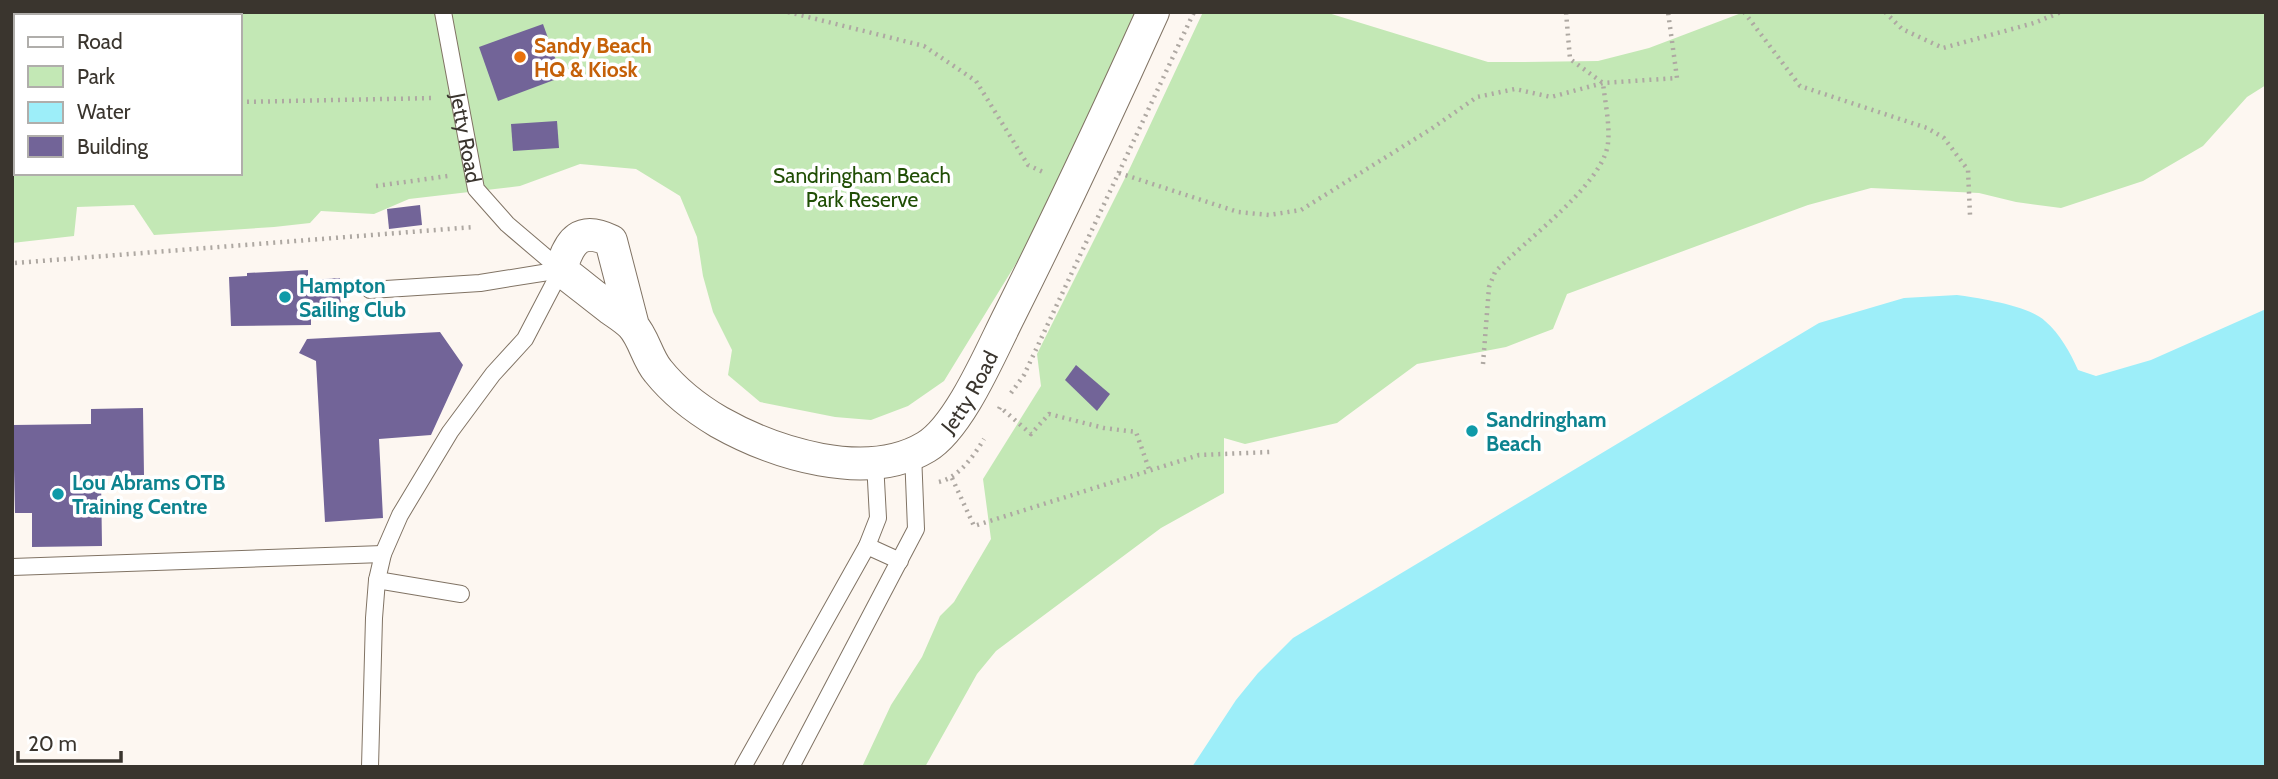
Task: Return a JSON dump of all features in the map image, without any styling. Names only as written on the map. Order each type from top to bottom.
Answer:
[{"type":"street","name":"Jetty Road","points":[[633,326],[561,270],[566,252],[578,238],[596,234],[611,242],[633,326],[657,371],[691,403],[718,421],[765,445],[821,460],[875,462],[898,459],[927,447],[938,438],[972,389],[1074,186],[1153,12]]},
{"type":"lane","name":"Jetty Road","points":[[443,12],[476,189],[507,224],[561,270]]},
{"type":"lane","points":[[370,290],[480,283],[561,270]]},
{"type":"lane","points":[[370,767],[377,580],[383,554],[400,515],[450,432],[493,374],[525,339],[561,270]]},
{"type":"lane","points":[[791,767],[916,529],[913,453]]},
{"type":"lane","points":[[743,767],[867,545],[878,518],[875,462]]},
{"type":"lane","points":[[867,545],[900,561]]},
{"type":"lane","points":[[12,567],[383,554]]},
{"type":"lane","points":[[377,580],[461,594]]},
{"type":"path","points":[[788,12],[924,46],[976,81],[1028,165],[1074,186]]},
{"type":"path","points":[[1483,364],[1489,287],[1495,272],[1598,172],[1608,142],[1603,83],[1570,59],[1566,12]]},
{"type":"path","points":[[1119,173],[1238,212],[1269,215],[1301,210],[1477,97],[1515,89],[1550,97],[1603,83],[1677,78],[1668,12]]},
{"type":"path","points":[[1744,12],[1800,86],[1927,128],[1944,138],[1968,170],[1970,215]]},
{"type":"path","points":[[1885,12],[1902,29],[1943,48],[2034,23],[2062,12]]},
{"type":"path","points":[[242,102],[459,97]]},
{"type":"path","points":[[376,186],[473,173]]},
{"type":"path","points":[[15,263],[507,224]]},
{"type":"path","points":[[995,417],[1000,407],[1031,434],[1049,414],[1104,428],[1136,432],[1149,469]]},
{"type":"path","points":[[915,486],[952,478],[986,435]]},
{"type":"path","points":[[952,478],[974,526],[1199,455],[1270,452]]},
{"type":"green space","name":"Sandringham Beach Park Reserve","points":[[12,12],[1137,12],[1036,231],[944,381],[908,406],[871,420],[835,417],[760,402],[728,375],[732,350],[713,312],[703,276],[697,237],[680,196],[636,169],[580,164],[520,186],[409,199],[374,214],[321,211],[310,223],[274,227],[154,235],[134,205],[77,207],[74,236],[12,243]]},
{"type":"green space","points":[[1203,12],[1325,12],[1488,62],[1517,62],[1598,61],[1649,48],[1744,12],[2266,12],[2266,85],[2247,97],[2203,146],[2143,181],[2061,208],[2016,202],[1979,193],[1871,188],[1808,205],[1567,294],[1553,329],[1506,347],[1417,364],[1337,423],[1245,444],[1224,438],[1224,493],[1161,528],[996,651],[977,674],[925,767],[862,767],[891,705],[922,657],[940,616],[954,602],[991,539],[983,479],[1041,386],[1037,354],[1129,170]]},
{"type":"water","points":[[1957,295],[2004,304],[2038,316],[2060,337],[2078,370],[2096,376],[2151,360],[2266,309],[2266,767],[1192,767],[1236,700],[1293,638],[1819,323],[1904,298]]},
{"type":"building","points":[[543,24],[562,77],[498,101],[479,47]]},
{"type":"building","points":[[557,121],[559,148],[513,151],[511,124]]},
{"type":"building","points":[[420,205],[422,225],[389,229],[387,209]]},
{"type":"building","name":"Hampton Sailing Club","points":[[308,270],[308,280],[340,278],[341,314],[311,316],[311,325],[231,326],[229,277],[247,276],[247,273]]},
{"type":"building","points":[[440,332],[463,365],[431,435],[379,439],[383,518],[325,522],[316,361],[299,353],[307,339]]},
{"type":"building","points":[[1076,365],[1110,394],[1097,411],[1065,380]]},
{"type":"building","name":"Lou Abrams OTB Training Centre","points":[[143,408],[144,475],[101,476],[102,546],[32,547],[32,513],[15,513],[13,425],[91,424],[91,409]]},
{"type":"place","name":"Sandy Beach HQ & Kiosk","points":[[520,57]]},
{"type":"place","name":"Hampton Sailing Club","points":[[285,297]]},
{"type":"place","name":"Sandringham Beach","points":[[1472,431]]},
{"type":"place","name":"Lou Abrams OTB Training Centre","points":[[58,494]]}]
